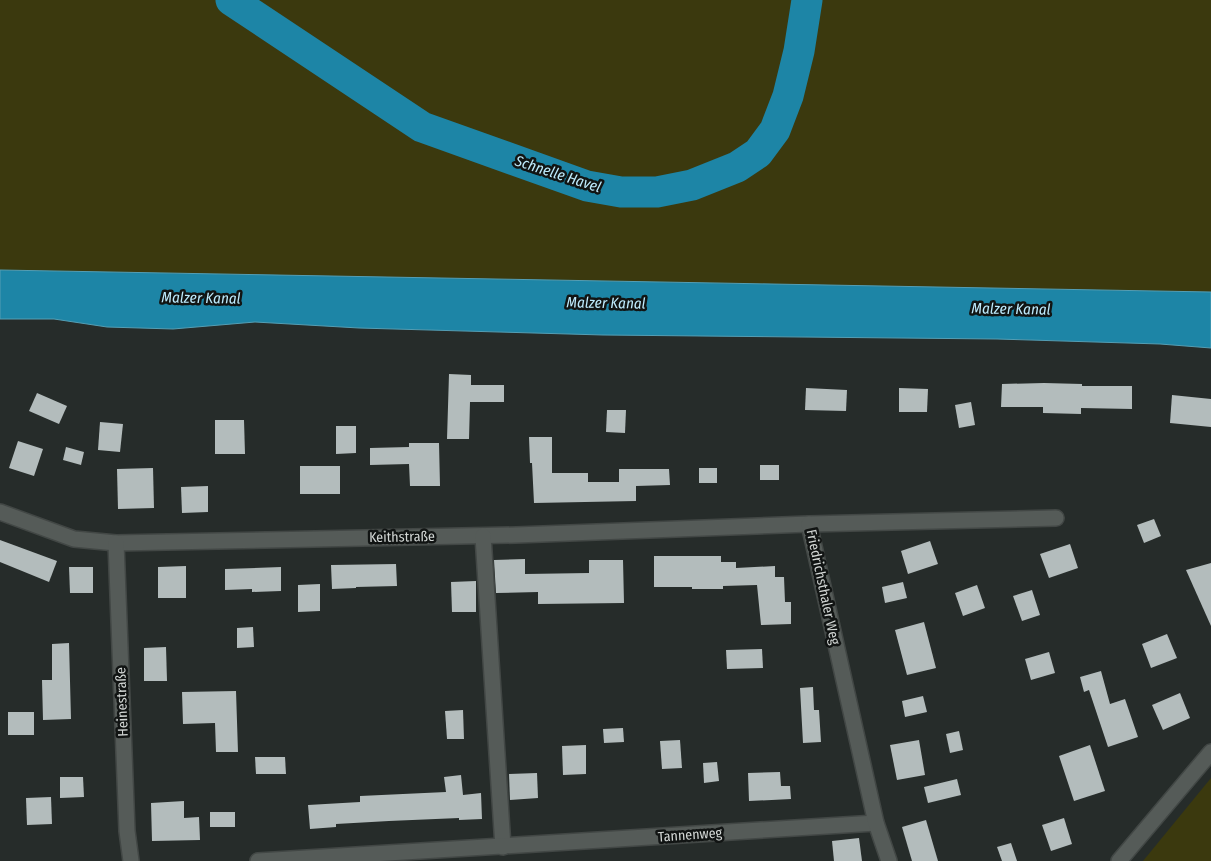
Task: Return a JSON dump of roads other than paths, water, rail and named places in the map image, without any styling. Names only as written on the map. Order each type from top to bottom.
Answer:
[{"type":"street","name":"Keithstraße","points":[[0,512],[74,538],[116,542],[483,536],[809,524]]},
{"type":"street","name":"Friedrichsthaler Weg","points":[[890,861],[876,823],[809,524],[1056,518]]},
{"type":"street","points":[[483,536],[503,846]]},
{"type":"street","name":"Heinestraße","points":[[116,542],[127,831],[132,861]]},
{"type":"street","points":[[1119,861],[1211,752]]},
{"type":"street","name":"Tannenweg","points":[[258,861],[876,823]]},
{"type":"water","name":"Malzer Kanal","points":[[0,270],[1211,292],[1211,348],[1160,344],[997,339],[603,335],[359,328],[255,322],[173,329],[107,327],[54,319],[0,319]]},
{"type":"waterway","name":"Schnelle Havel","points":[[231,0],[422,127],[587,186],[621,192],[657,192],[692,185],[737,167],[758,153],[775,130],[788,96],[799,51],[807,0]]}]
